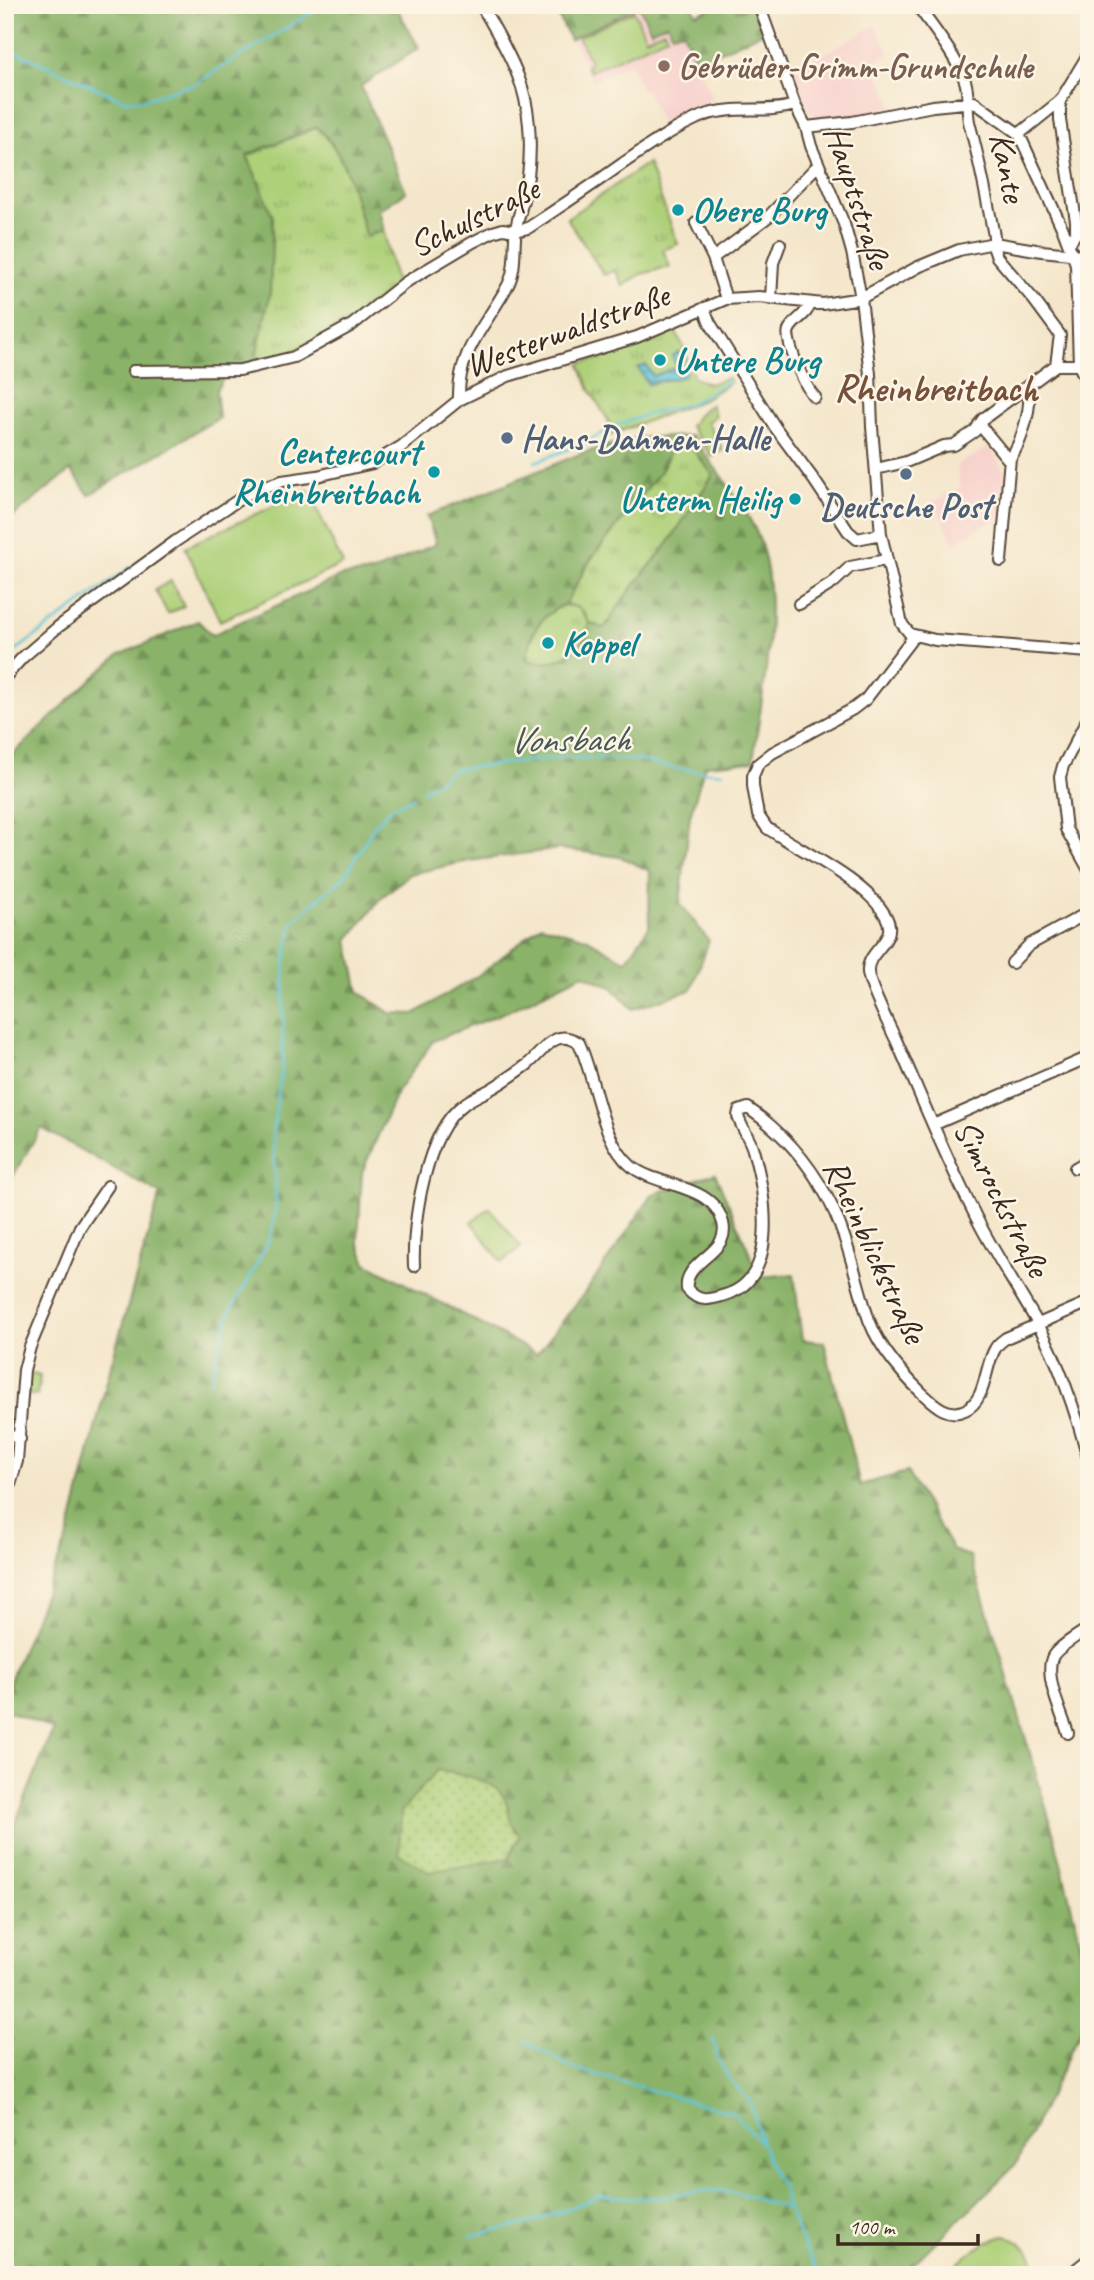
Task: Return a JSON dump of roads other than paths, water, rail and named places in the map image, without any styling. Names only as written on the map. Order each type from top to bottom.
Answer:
[{"type":"street","points":[[458,400],[462,365],[473,340],[509,284],[514,270],[516,231],[528,176],[529,145],[518,76],[481,5]]},
{"type":"street","name":"Hauptstraße","points":[[759,5],[819,167],[844,224],[852,252],[861,298],[870,374],[880,534],[902,624],[906,631],[915,636]]},
{"type":"street","name":"Kante","points":[[917,5],[958,66],[969,95],[970,125],[976,142],[997,257],[1060,335],[1056,365]]},
{"type":"street","points":[[1019,134],[1060,101],[1089,53]]},
{"type":"street","points":[[1060,101],[1060,120],[1076,221],[1076,233],[1069,244]]},
{"type":"street","points":[[806,127],[969,102],[979,104],[1019,134],[1076,264],[1079,365],[1089,387]]},
{"type":"street","name":"Schulstraße","points":[[133,371],[240,370],[294,357],[352,325],[405,282],[473,242],[503,229],[516,231],[528,228],[668,133],[720,111],[746,108],[780,109],[795,105]]},
{"type":"street","points":[[713,258],[768,217],[819,167]]},
{"type":"street","points":[[696,223],[713,258],[726,299]]},
{"type":"street","points":[[994,243],[1073,256],[1089,256]]},
{"type":"street","name":"Westerwaldstraße","points":[[5,677],[22,658],[58,628],[176,541],[252,491],[282,481],[373,463],[402,446],[458,400],[508,376],[636,337],[726,299],[746,297],[810,304],[861,298],[918,267],[959,250],[994,243]]},
{"type":"street","points":[[771,299],[773,264],[780,244]]},
{"type":"street","points":[[810,304],[808,311],[790,328],[788,336],[802,376],[811,395],[815,397]]},
{"type":"street","points":[[704,308],[710,323],[775,427],[848,531],[857,538],[880,534]]},
{"type":"street","points":[[876,469],[906,462],[944,446],[954,445],[1056,365],[1079,365]]},
{"type":"street","points":[[1001,561],[1010,458],[1017,447],[1026,418],[1031,396],[1027,388]]},
{"type":"street","points":[[979,424],[1001,453],[1010,458]]},
{"type":"street","points":[[799,604],[833,583],[850,568],[886,559]]},
{"type":"street","points":[[915,636],[935,640],[1089,652]]},
{"type":"street","name":"Simrockstraße","points":[[915,636],[866,699],[853,709],[763,758],[753,776],[758,815],[767,828],[858,887],[877,903],[890,926],[868,972],[972,1210],[1038,1325],[1076,1412],[1089,1462]]},
{"type":"street","points":[[1089,716],[1062,766],[1060,778],[1066,829],[1089,870]]},
{"type":"street","points":[[1012,963],[1029,945],[1089,912]]},
{"type":"street","name":"Rheinblickstraße","points":[[414,1266],[414,1226],[423,1180],[449,1118],[463,1104],[494,1088],[527,1065],[558,1037],[566,1037],[579,1043],[588,1062],[600,1109],[618,1152],[645,1176],[701,1195],[723,1221],[724,1233],[720,1244],[690,1272],[686,1280],[687,1289],[697,1298],[705,1301],[731,1294],[753,1275],[761,1257],[765,1238],[765,1215],[757,1165],[753,1148],[738,1116],[740,1111],[748,1108],[789,1143],[817,1179],[840,1225],[860,1285],[866,1314],[902,1375],[938,1409],[951,1412],[965,1410],[976,1401],[995,1347],[1006,1338],[1089,1303]]},
{"type":"street","points":[[933,1125],[1087,1061]]},
{"type":"street","points":[[1074,1168],[1089,1160]]},
{"type":"street","points":[[5,1502],[18,1461],[24,1370],[30,1347],[80,1227],[108,1186]]},
{"type":"street","points":[[5,1433],[20,1439]]},
{"type":"street","points":[[1068,1733],[1051,1681],[1050,1668],[1054,1655],[1089,1628]]},
{"type":"street","points":[[1069,2275],[1089,2259]]},
{"type":"water","points":[[679,352],[685,376],[648,384],[638,368],[646,365],[653,376],[677,367],[672,356]]},
{"type":"waterway","points":[[5,47],[121,99],[140,100],[193,85],[312,12]]},
{"type":"waterway","points":[[535,462],[582,444],[618,425],[689,404],[729,381]]},
{"type":"waterway","points":[[15,651],[162,544]]},
{"type":"waterway","name":"Vonsbach","points":[[423,791],[455,769],[565,757],[639,760],[678,769],[723,773]]},
{"type":"waterway","points":[[210,1382],[229,1313],[271,1235],[276,1206],[273,1129],[282,1067],[285,961],[293,921],[345,876],[377,822],[390,809],[413,797]]},
{"type":"waterway","points":[[713,2039],[718,2059],[729,2079],[750,2101],[761,2141]]},
{"type":"waterway","points":[[525,2041],[572,2068],[733,2113],[761,2142],[775,2178],[782,2185],[786,2203],[804,2247],[820,2275]]},
{"type":"waterway","points":[[471,2236],[533,2222],[600,2196],[649,2198],[709,2190],[740,2193],[786,2209]]},
{"type":"place","name":"Gebrüder-Grimm-Grundschule","points":[[664,66]]},
{"type":"place","name":"Obere Burg","points":[[678,210]]},
{"type":"place","name":"Untere Burg","points":[[660,360]]},
{"type":"place","name":"Hans-Dahmen-Halle","points":[[507,438]]},
{"type":"place","name":"Centercourt Rheinbreitbach","points":[[434,472]]},
{"type":"place","name":"Deutsche Post","points":[[906,474]]},
{"type":"place","name":"Unterm Heilig","points":[[795,499]]},
{"type":"place","name":"Koppel","points":[[548,643]]},
{"type":"district","name":"Rheinbreitbach","points":[[936,388]]}]
